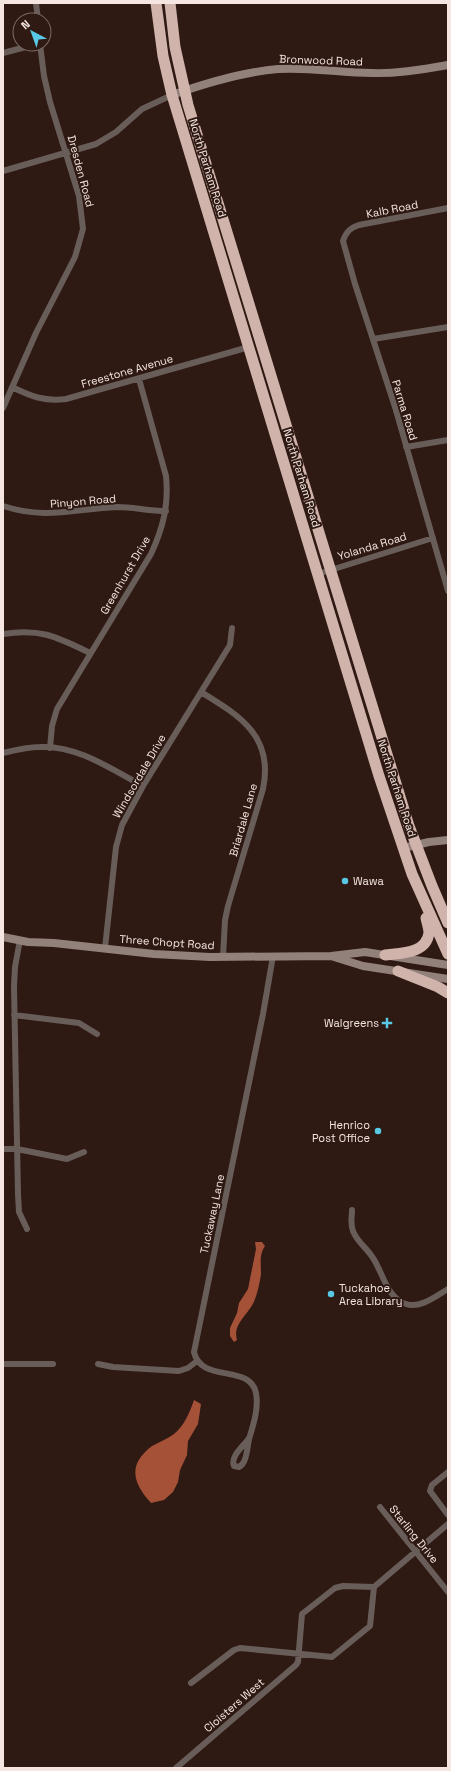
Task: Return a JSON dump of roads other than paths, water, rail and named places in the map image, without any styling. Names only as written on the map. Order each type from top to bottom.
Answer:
[{"type":"highway","name":"North Parham Road","points":[[156,3],[163,56],[172,95],[318,574],[403,848],[424,903],[448,954]]},
{"type":"highway","name":"North Parham Road","points":[[170,3],[175,47],[184,91],[416,844],[448,922]]},
{"type":"highway","points":[[249,347],[261,343]]},
{"type":"highway","points":[[385,955],[414,951],[426,941],[429,932],[424,903]]},
{"type":"highway","points":[[398,971],[438,987],[448,993]]},
{"type":"main road","name":"Bronwood Road","points":[[172,95],[232,77],[265,70],[301,68],[379,73],[417,70],[448,65]]},
{"type":"main road","points":[[403,848],[416,844],[448,840]]},
{"type":"main road","name":"Three Chopt Road","points":[[3,937],[154,954],[223,957],[331,956],[365,952],[448,965]]},
{"type":"main road","name":"Three Chopt Road","points":[[331,956],[363,966],[448,979]]},
{"type":"street","name":"Dresden Road","points":[[3,408],[36,333],[75,257],[83,229],[82,208],[50,102],[40,52]]},
{"type":"street","points":[[3,171],[83,149],[105,139],[142,109],[172,95]]},
{"type":"street","name":"Kalb Road","points":[[345,236],[350,229],[359,225],[448,208]]},
{"type":"street","name":"Parma Road","points":[[345,236],[343,241],[345,250],[374,339],[448,591]]},
{"type":"street","points":[[374,339],[448,327]]},
{"type":"street","name":"Freestone Avenue","points":[[12,387],[39,398],[56,400],[249,347]]},
{"type":"street","name":"Greenhurst Drive","points":[[50,748],[52,726],[56,709],[151,554],[161,532],[166,511],[168,490],[166,476],[139,378]]},
{"type":"street","points":[[406,447],[448,440]]},
{"type":"street","name":"Pinyon Road","points":[[3,506],[20,511],[50,514],[115,507],[166,511]]},
{"type":"street","name":"Yolanda Road","points":[[318,574],[433,538]]},
{"type":"street","name":"Windsordale Drive","points":[[105,948],[118,836],[127,813],[230,645],[232,628]]},
{"type":"street","points":[[3,634],[20,631],[44,633],[90,652]]},
{"type":"street","name":"Briardale Lane","points":[[201,692],[246,722],[257,737],[265,762],[265,780],[262,794],[228,906],[225,920],[223,957]]},
{"type":"street","points":[[3,753],[29,748],[64,749],[99,762],[143,786]]},
{"type":"street","points":[[20,940],[15,967],[14,1015],[18,1212],[27,1229]]},
{"type":"street","name":"Tuckaway Lane","points":[[197,1361],[194,1355],[194,1347],[263,1014],[273,956]]},
{"type":"street","points":[[14,1015],[79,1023],[98,1034]]},
{"type":"street","points":[[3,1149],[17,1149],[67,1159],[84,1152]]},
{"type":"street","points":[[352,1210],[351,1224],[354,1235],[373,1257],[386,1284],[398,1300],[407,1305],[420,1305],[448,1289]]},
{"type":"street","points":[[98,1364],[113,1367],[179,1371],[188,1368],[197,1361],[202,1366],[212,1371],[245,1379],[255,1389],[257,1403],[249,1438]]},
{"type":"street","points":[[3,1364],[53,1364]]},
{"type":"street","points":[[448,1472],[432,1485],[430,1491],[448,1515]]},
{"type":"street","name":"Starling Drive","points":[[380,1507],[448,1592]]},
{"type":"street","points":[[191,1683],[234,1650],[240,1648],[298,1655],[332,1657],[368,1627],[371,1622],[374,1587],[448,1524]]},
{"type":"street","name":"Cloisters West","points":[[176,1768],[296,1665],[298,1662],[302,1614],[335,1588],[343,1586],[374,1587]]},
{"type":"place","name":"Wawa","points":[[345,881]]},
{"type":"place","name":"Walgreens","points":[[387,1023]]},
{"type":"place","name":"Henrico Post Office","points":[[378,1131]]},
{"type":"place","name":"Tuckahoe Area Library","points":[[331,1294]]}]
